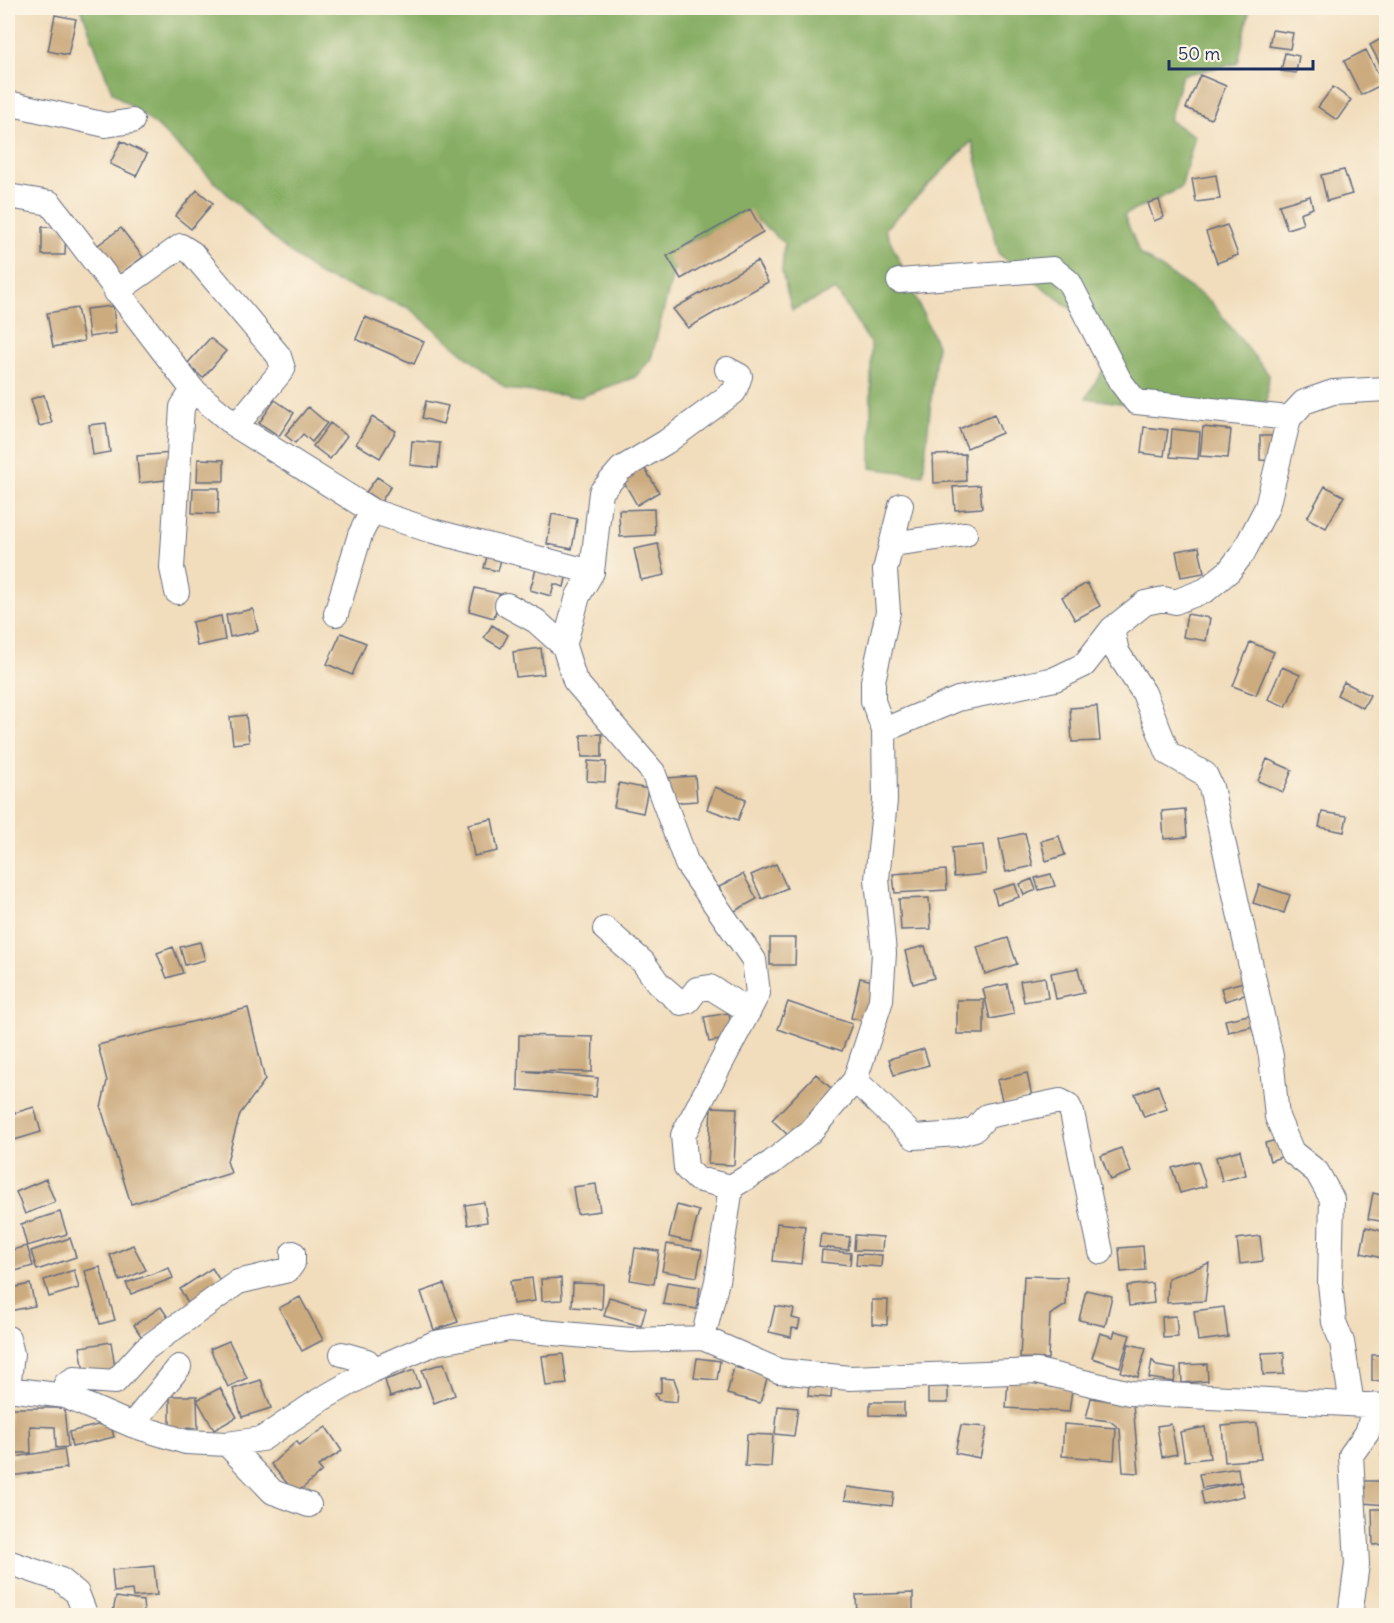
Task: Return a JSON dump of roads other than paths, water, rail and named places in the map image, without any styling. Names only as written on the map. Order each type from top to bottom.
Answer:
[{"type":"street","points":[[8,103],[106,125],[132,121]]},
{"type":"street","points":[[8,196],[50,203],[193,390],[236,426],[372,511],[429,530],[591,572]]},
{"type":"street","points":[[116,292],[181,246],[192,253],[279,356],[283,369],[236,426]]},
{"type":"street","points":[[898,281],[1053,269],[1069,282],[1120,381],[1136,402],[1289,417]]},
{"type":"street","points":[[564,646],[578,596],[591,572],[601,492],[621,469],[666,442],[734,392],[740,376],[727,369]]},
{"type":"street","points":[[884,730],[958,699],[1055,680],[1084,665],[1112,629],[1145,603],[1164,599],[1174,602],[1206,590],[1229,571],[1243,553],[1267,507],[1289,417],[1304,402],[1333,392],[1386,389]]},
{"type":"street","points":[[177,592],[172,568],[182,407],[193,390]]},
{"type":"street","points":[[507,605],[536,621],[564,646],[575,681],[653,772],[687,864],[754,960],[758,993],[683,1135],[686,1167],[697,1179],[731,1187],[771,1163],[810,1132],[855,1080],[881,1000],[884,953],[877,879],[885,801],[884,730],[873,701],[873,681],[888,612],[885,570],[901,505]]},
{"type":"street","points":[[336,614],[360,535],[372,511]]},
{"type":"street","points":[[891,544],[965,534]]},
{"type":"street","points":[[1112,629],[1116,652],[1144,693],[1168,753],[1205,774],[1210,787],[1271,1056],[1277,1117],[1292,1152],[1317,1172],[1332,1199],[1330,1283],[1334,1322],[1371,1406],[1367,1433],[1351,1455],[1357,1564],[1350,1616]]},
{"type":"street","points":[[604,929],[643,963],[658,982],[681,1003],[688,1001],[697,989],[710,987],[749,1011]]},
{"type":"street","points":[[855,1080],[914,1137],[958,1134],[975,1129],[987,1116],[1060,1101],[1068,1105],[1072,1113],[1101,1252]]},
{"type":"street","points":[[703,1338],[717,1281],[731,1187]]},
{"type":"street","points":[[65,1396],[66,1384],[74,1379],[115,1382],[145,1349],[238,1282],[288,1270],[293,1263],[293,1253]]},
{"type":"street","points":[[8,1338],[12,1354],[8,1389],[65,1396],[132,1425],[186,1442],[227,1444],[262,1439],[320,1400],[373,1370],[435,1343],[509,1329],[631,1340],[703,1338],[779,1371],[850,1378],[1037,1371],[1130,1393],[1371,1406]]},
{"type":"street","points":[[342,1354],[367,1361],[373,1370]]},
{"type":"street","points":[[132,1425],[180,1367]]},
{"type":"street","points":[[227,1444],[273,1492],[309,1505]]},
{"type":"street","points":[[8,1563],[61,1580],[77,1593],[86,1616]]}]
